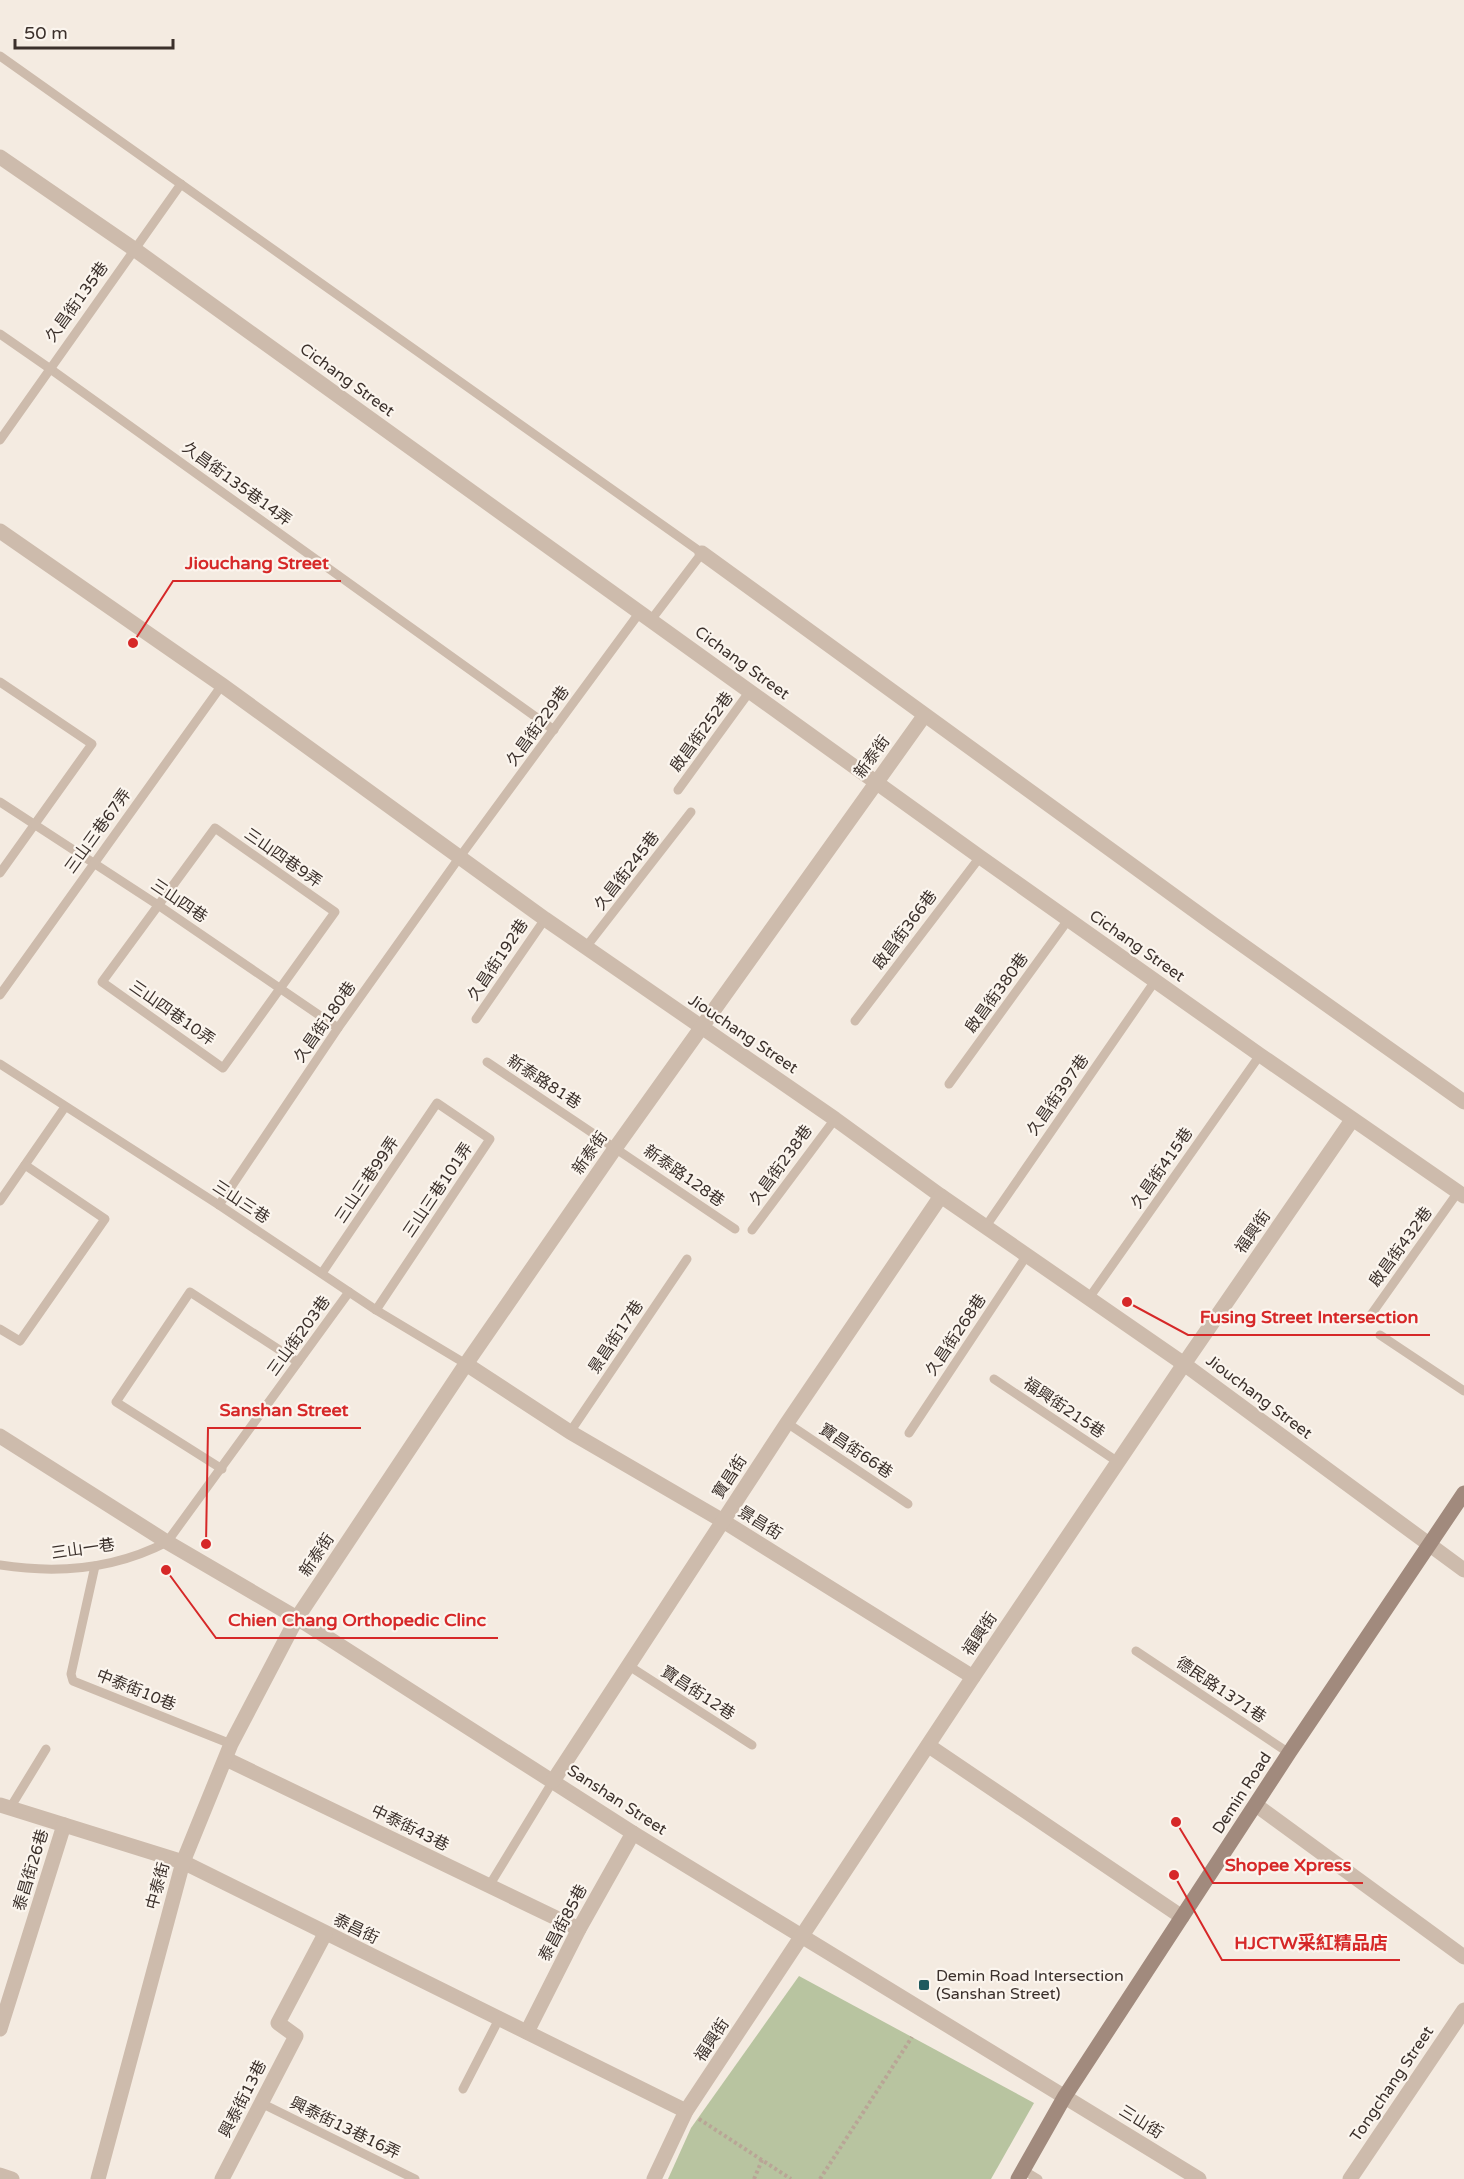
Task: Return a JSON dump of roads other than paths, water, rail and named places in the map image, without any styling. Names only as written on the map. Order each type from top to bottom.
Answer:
[{"type":"street","name":"Cichang Street","points":[[0,157],[134,249],[1068,920],[1461,1194]]},
{"type":"street","name":"Jiouchang Street","points":[[0,531],[222,685],[545,919],[835,1119],[941,1196],[1184,1365],[1464,1570]]},
{"type":"street","points":[[702,553],[924,716],[1464,1102]]},
{"type":"street","name":"新泰街","points":[[297,1618],[466,1364],[616,1147],[924,716]]},
{"type":"street","name":"福興街","points":[[654,2179],[686,2111],[973,1677],[1352,1120]]},
{"type":"street","name":"寶昌街","points":[[553,1781],[787,1423],[941,1196]]},
{"type":"street","name":"景昌街","points":[[466,1364],[570,1432],[723,1521],[973,1677]]},
{"type":"street","name":"Sanshan Street","points":[[0,1437],[167,1542],[297,1618],[633,1833],[1065,2096]]},
{"type":"street","name":"Demin Road","points":[[1021,2174],[1065,2096],[1289,1753],[1464,1493]]},
{"type":"street","name":"中泰街","points":[[98,2179],[183,1862],[231,1744],[297,1618]]},
{"type":"street","points":[[929,1746],[1182,1917]]},
{"type":"street","name":"中泰街43巷","points":[[226,1759],[579,1929]]},
{"type":"street","points":[[1256,1805],[1464,1957]]},
{"type":"street","name":"泰昌街","points":[[5,1806],[183,1862],[686,2111]]},
{"type":"street","name":"泰昌街26巷","points":[[0,2029],[63,1825]]},
{"type":"street","name":"泰昌街85巷","points":[[527,2032],[579,1929],[633,1833]]},
{"type":"street","name":"興泰街13巷","points":[[222,2179],[296,2036],[279,2024],[325,1934]]},
{"type":"street","name":"Tongchang Street","points":[[1350,2179],[1464,2010]]},
{"type":"street","name":"三山街","points":[[1065,2096],[1199,2179]]},
{"type":"street","points":[[0,2175],[12,2179]]},
{"type":"lane","points":[[0,56],[702,553]]},
{"type":"lane","name":"久昌街135巷","points":[[0,440],[181,184]]},
{"type":"lane","name":"久昌街135巷14弄","points":[[0,334],[554,730]]},
{"type":"lane","name":"久昌街229巷","points":[[459,858],[554,730],[646,616],[702,553]]},
{"type":"lane","points":[[0,682],[92,744],[0,873]]},
{"type":"lane","name":"三山三巷67弄","points":[[0,995],[222,685]]},
{"type":"lane","name":"啟昌街252巷","points":[[678,790],[750,691]]},
{"type":"lane","name":"三山四巷","points":[[0,802],[94,862],[338,1029]]},
{"type":"lane","name":"久昌街245巷","points":[[586,947],[691,812]]},
{"type":"lane","name":"三山四巷9弄","points":[[158,905],[215,828],[335,912],[282,989]]},
{"type":"lane","name":"啟昌街366巷","points":[[855,1021],[980,857]]},
{"type":"lane","name":"久昌街180巷","points":[[219,1205],[338,1029],[459,858]]},
{"type":"lane","name":"三山四巷10弄","points":[[158,905],[102,982],[223,1068],[282,989]]},
{"type":"lane","name":"久昌街192巷","points":[[476,1019],[545,919]]},
{"type":"lane","name":"啟昌街380巷","points":[[949,1084],[1068,920]]},
{"type":"lane","name":"久昌街397巷","points":[[986,1226],[1155,981]]},
{"type":"lane","name":"久昌街415巷","points":[[1089,1298],[1260,1055]]},
{"type":"lane","name":"新泰路81巷","points":[[487,1062],[616,1147]]},
{"type":"lane","name":"三山三巷","points":[[0,1064],[219,1205],[376,1310],[466,1364]]},
{"type":"lane","name":"三山三巷99弄","points":[[322,1273],[437,1103]]},
{"type":"lane","name":"三山三巷101弄","points":[[376,1310],[490,1139],[437,1103]]},
{"type":"lane","points":[[0,1201],[65,1107]]},
{"type":"lane","name":"久昌街238巷","points":[[752,1230],[835,1119]]},
{"type":"lane","name":"新泰路128巷","points":[[616,1147],[735,1229]]},
{"type":"lane","points":[[0,1329],[20,1341],[105,1219],[25,1165]]},
{"type":"lane","name":"啟昌街432巷","points":[[1368,1319],[1461,1194]]},
{"type":"lane","name":"久昌街268巷","points":[[909,1433],[1027,1255]]},
{"type":"lane","name":"景昌街17巷","points":[[570,1432],[687,1259]]},
{"type":"lane","points":[[222,1469],[116,1402],[190,1292],[298,1362]]},
{"type":"lane","name":"三山街203巷","points":[[167,1542],[349,1292]]},
{"type":"lane","points":[[1380,1335],[1464,1391]]},
{"type":"lane","name":"福興街215巷","points":[[994,1379],[1118,1462]]},
{"type":"lane","name":"寶昌街66巷","points":[[787,1423],[908,1504]]},
{"type":"lane","name":"三山一巷","points":[[0,1565],[60,1570],[95,1566],[148,1552],[167,1542]]},
{"type":"lane","name":"中泰街10巷","points":[[95,1566],[71,1674],[73,1681],[231,1744]]},
{"type":"lane","name":"德民路1371巷","points":[[1136,1651],[1289,1753]]},
{"type":"lane","name":"寶昌街12巷","points":[[629,1666],[752,1745]]},
{"type":"lane","points":[[5,1806],[46,1749]]},
{"type":"lane","points":[[489,1886],[553,1781]]},
{"type":"lane","points":[[463,2089],[499,2019]]},
{"type":"lane","name":"興泰街13巷16弄","points":[[261,2103],[415,2179]]},
{"type":"lane","points":[[1021,2174],[1038,2179]]},
{"type":"place","name":"Jiouchang Street","points":[[133,643]]},
{"type":"place","name":"Fusing Street Intersection","points":[[1127,1302]]},
{"type":"place","name":"Sanshan Street","points":[[206,1544]]},
{"type":"place","name":"Chien Chang Orthopedic Clinc","points":[[166,1570]]},
{"type":"place","name":"Shopee Xpress","points":[[1176,1822]]},
{"type":"place","name":"HJCTW采紅精品店","points":[[1174,1875]]},
{"type":"place","name":"Demin Road Intersection (Sanshan Street)","points":[[924,1985]]}]
